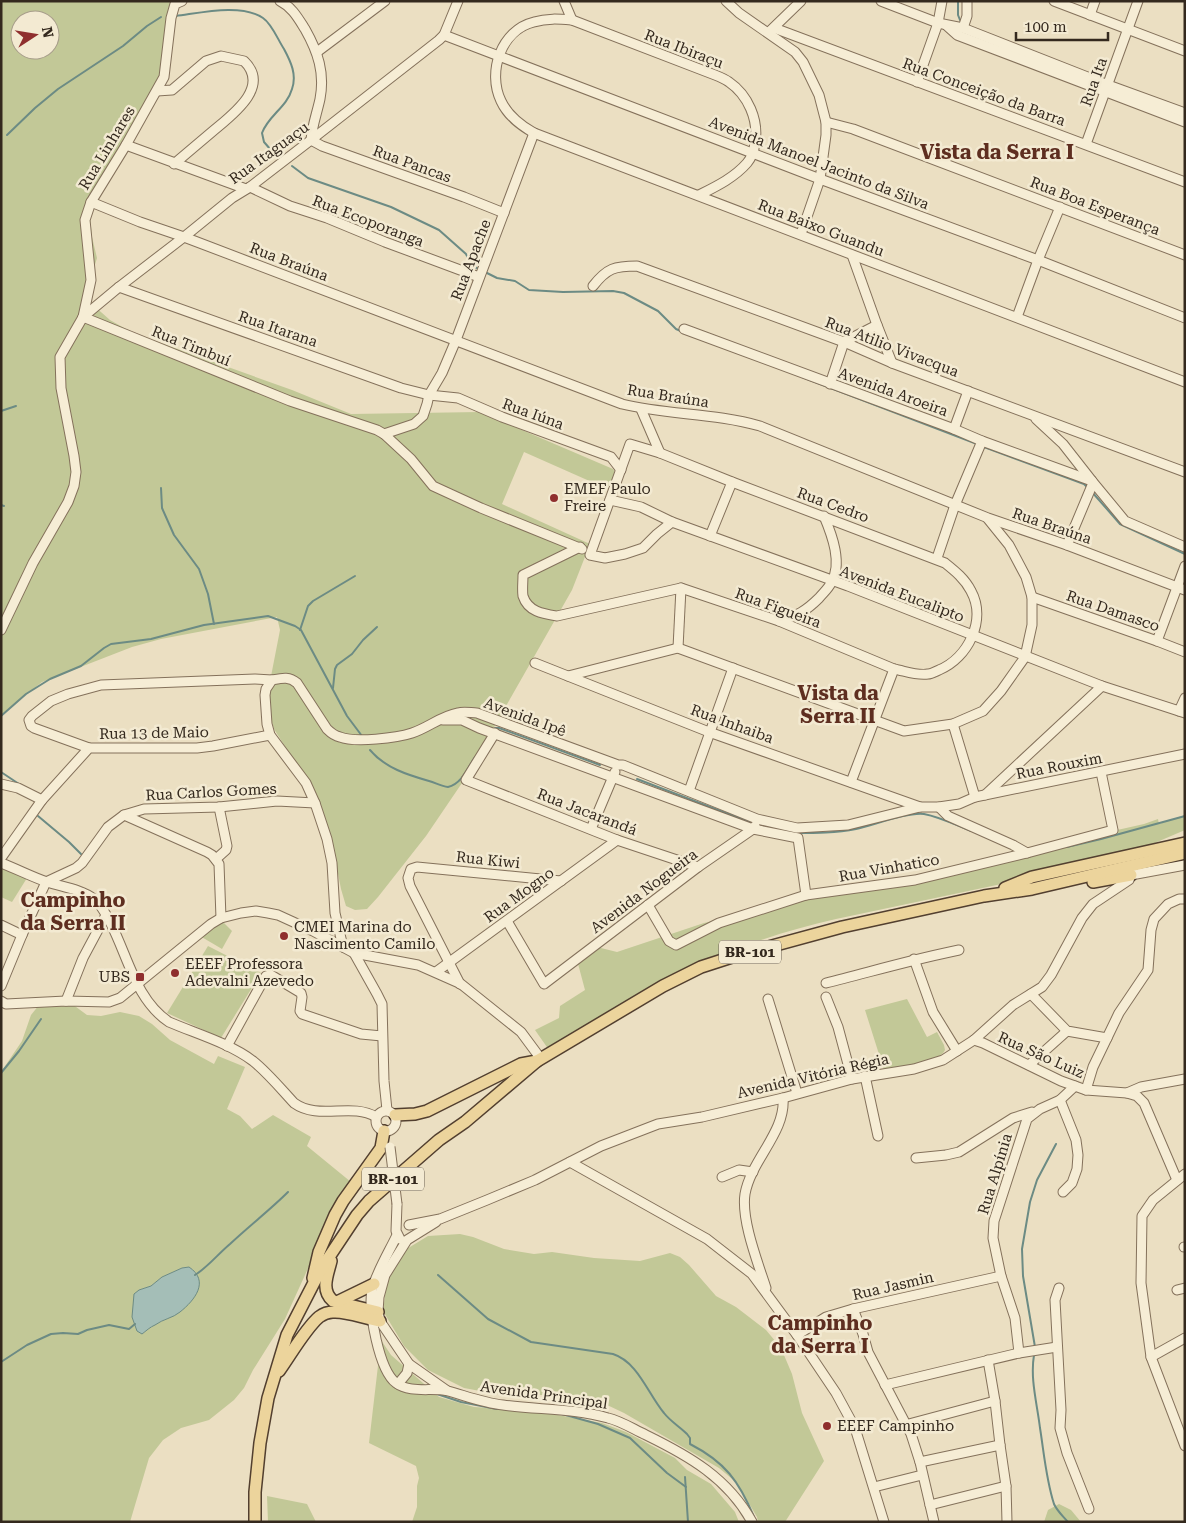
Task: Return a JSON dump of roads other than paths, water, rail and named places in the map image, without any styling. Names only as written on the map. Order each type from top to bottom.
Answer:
[{"type":"main road","name":"BR-101","points":[[255,1522],[255,1492],[260,1443],[272,1381],[287,1335],[334,1249],[357,1215],[380,1190],[539,1060],[663,986],[701,967],[842,927],[984,896],[1032,889],[1184,846]]},
{"type":"main road","name":"BR-101","points":[[984,896],[1032,878],[1184,846]]},
{"type":"main road","points":[[1032,889],[1066,888],[1131,875]]},
{"type":"main road","points":[[391,1113],[415,1114],[427,1111],[521,1064],[539,1060]]},
{"type":"main road","points":[[313,1285],[319,1252],[335,1215],[381,1148],[386,1131]]},
{"type":"main road","points":[[334,1249],[325,1284],[328,1297],[375,1316]]},
{"type":"main road","points":[[337,1302],[374,1284]]},
{"type":"main road","points":[[272,1381],[318,1318],[332,1312],[375,1316]]},
{"type":"street","name":"Rua Linhares","points":[[83,317],[91,280],[85,220],[91,202],[164,77],[171,18],[175,4],[182,1]]},
{"type":"street","points":[[317,52],[385,1]]},
{"type":"street","name":"Rua Itaguaçu","points":[[83,317],[119,286],[232,198],[311,140],[444,35],[458,1]]},
{"type":"street","points":[[564,1],[572,20]]},
{"type":"street","points":[[726,1],[739,13],[771,30],[795,52],[803,62],[819,95],[826,122],[826,135],[820,179],[801,234]]},
{"type":"street","points":[[771,30],[801,1]]},
{"type":"street","points":[[881,1],[943,24],[963,28],[1185,122]]},
{"type":"street","points":[[917,82],[943,24],[942,1]]},
{"type":"street","points":[[963,28],[967,16],[967,1]]},
{"type":"street","points":[[1054,1],[1185,51]]},
{"type":"street","points":[[1090,15],[1095,1]]},
{"type":"street","name":"Rua Ita","points":[[1086,144],[1138,1]]},
{"type":"street","points":[[285,2],[300,22],[317,52],[322,74],[322,84],[311,140]]},
{"type":"street","name":"Rua Ibiraçu","points":[[498,56],[511,35],[523,26],[554,18],[572,20],[729,82],[739,91],[754,115],[757,135],[754,153]]},
{"type":"street","points":[[943,24],[957,35],[1185,114]]},
{"type":"street","name":"Rua Conceição da Barra","points":[[771,30],[1086,144],[1185,182]]},
{"type":"street","name":"Avenida Manoel Jacinto da Silva","points":[[444,35],[1038,260],[1185,318]]},
{"type":"street","points":[[157,91],[172,90],[206,60],[221,56],[244,61],[252,71],[254,78],[253,86],[245,101],[234,114],[174,164]]},
{"type":"street","name":"Rua Baixo Guandu","points":[[498,56],[495,71],[500,100],[507,112],[518,124],[534,133],[1185,382]]},
{"type":"street","name":"Rua Boa Esperança","points":[[826,122],[853,129],[1185,255]]},
{"type":"street","name":"Rua Apache","points":[[384,434],[414,424],[423,416],[429,395],[442,373],[456,340],[534,133]]},
{"type":"street","name":"Rua Pancas","points":[[311,140],[322,146],[504,213]]},
{"type":"street","name":"Rua Ecoporanga","points":[[126,145],[174,164],[248,188],[290,206],[327,218],[479,277]]},
{"type":"street","points":[[698,195],[726,180],[747,163],[754,153]]},
{"type":"street","name":"Rua Braúna","points":[[91,202],[622,404],[742,421],[760,426],[988,518],[1067,545],[1181,589]]},
{"type":"street","points":[[1017,317],[1060,207]]},
{"type":"street","points":[[852,255],[892,363]]},
{"type":"street","name":"Rua Atilio Vivacqua","points":[[593,286],[610,269],[620,266],[637,266],[844,342],[892,363],[1185,472]]},
{"type":"street","name":"Rua Itarana","points":[[119,286],[401,388],[429,395]]},
{"type":"street","points":[[1,630],[33,563],[68,502],[74,486],[76,472],[61,388],[60,357],[83,317]]},
{"type":"street","name":"Rua Timbuí","points":[[83,317],[290,401],[384,434]]},
{"type":"street","points":[[830,384],[844,342],[877,325]]},
{"type":"street","name":"Avenida Aroeira","points":[[684,329],[954,429],[980,445],[1092,482]]},
{"type":"street","points":[[954,429],[968,391]]},
{"type":"street","name":"Rua Iúna","points":[[429,395],[458,398],[502,417],[611,456],[621,470]]},
{"type":"street","points":[[641,408],[660,453]]},
{"type":"street","points":[[1032,415],[1063,444],[1125,522],[1185,547]]},
{"type":"street","points":[[384,434],[411,459],[434,486],[481,508],[580,547],[590,555],[605,558],[643,548],[672,522]]},
{"type":"street","name":"Rua Cedro","points":[[621,470],[630,444],[660,453],[732,482],[937,558],[958,574],[972,592],[977,613],[972,636]]},
{"type":"street","points":[[937,558],[955,505],[980,445]]},
{"type":"street","points":[[590,555],[621,470]]},
{"type":"street","points":[[710,536],[732,482]]},
{"type":"street","points":[[1067,545],[1092,482]]},
{"type":"street","name":"Avenida Eucalipto","points":[[610,500],[641,507],[672,522],[833,581],[1025,657],[1102,686],[1182,712]]},
{"type":"street","points":[[779,621],[795,616],[810,607],[833,581],[836,549],[824,516]]},
{"type":"street","points":[[568,676],[678,648],[875,722],[904,731],[953,724],[983,711],[1001,691],[1025,657],[1032,625],[1032,597],[1026,577],[1009,545],[988,518]]},
{"type":"street","points":[[580,547],[523,575],[523,597],[531,609],[544,614],[558,616],[681,588],[678,648]]},
{"type":"street","points":[[1157,640],[1181,589],[1185,566]]},
{"type":"street","name":"Rua Figueira","points":[[681,588],[779,621],[894,668],[911,673],[928,674],[945,667],[958,659],[968,647],[972,636]]},
{"type":"street","name":"Rua Damasco","points":[[1032,597],[1157,640],[1185,652]]},
{"type":"street","name":"Rua Inhaiba","points":[[535,664],[709,732],[920,807]]},
{"type":"street","points":[[689,791],[733,668]]},
{"type":"street","points":[[851,782],[894,668]]},
{"type":"street","name":"Avenida Ipê","points":[[272,680],[285,678],[294,680],[327,729],[332,734],[346,739],[380,738],[413,733],[438,720],[477,713],[618,765],[623,764],[758,819],[797,828],[848,825],[920,807],[939,807]]},
{"type":"street","points":[[272,680],[266,689],[265,695],[267,724],[270,734],[306,783],[315,803],[327,839],[332,863],[335,913],[343,947]]},
{"type":"street","points":[[89,748],[34,728],[29,720],[51,701],[101,685],[272,680]]},
{"type":"street","points":[[985,795],[1102,686]]},
{"type":"street","points":[[1182,712],[1185,698]]},
{"type":"street","name":"Avenida Ipê","points":[[460,716],[479,728],[753,829],[798,838],[806,896]]},
{"type":"street","points":[[953,724],[975,797]]},
{"type":"street","name":"Rua Jacarandá","points":[[495,733],[466,780],[617,840],[698,868]]},
{"type":"street","name":"Rua 13 de Maio","points":[[1,858],[42,800],[89,748],[197,748],[270,734]]},
{"type":"street","name":"Rua Rouxim","points":[[939,807],[959,804],[975,797],[1185,754]]},
{"type":"street","points":[[592,829],[618,765]]},
{"type":"street","name":"Rua Vinhatico","points":[[648,904],[670,941],[675,945],[719,923],[806,896],[915,880],[1113,830],[1101,772]]},
{"type":"street","points":[[1,784],[18,788],[42,800]]},
{"type":"street","name":"Rua Carlos Gomes","points":[[46,882],[76,868],[82,863],[108,827],[124,815],[144,809],[219,807],[277,801],[315,803]]},
{"type":"street","points":[[216,860],[226,850],[227,846],[219,807]]},
{"type":"street","points":[[939,807],[948,816],[1027,853]]},
{"type":"street","points":[[124,815],[207,852],[216,860],[221,871],[221,918]]},
{"type":"street","name":"Avenida Nogueira","points":[[507,921],[544,984],[648,904],[753,829],[758,819]]},
{"type":"street","points":[[764,831],[768,821]]},
{"type":"street","name":"Rua Mogno","points":[[436,972],[617,840]]},
{"type":"street","points":[[1,863],[46,882],[76,890],[94,898],[106,914],[152,1008],[169,1022],[227,1046],[253,1061],[299,1107],[312,1111],[364,1112],[376,1117]]},
{"type":"street","points":[[1131,875],[1185,865]]},
{"type":"street","name":"Rua Kiwi","points":[[448,962],[409,884],[408,878],[413,868],[561,881]]},
{"type":"street","name":"Avenida Vitória Régia","points":[[409,1239],[440,1219],[535,1180],[601,1146],[658,1124],[702,1117],[852,1079],[914,1069],[943,1060],[974,1040],[1013,1005],[1042,987],[1051,975],[1082,918],[1094,904],[1129,880],[1131,875]]},
{"type":"street","points":[[1,986],[46,882]]},
{"type":"street","points":[[1086,1090],[1093,1067],[1119,1014],[1148,970],[1151,930],[1154,919],[1168,904],[1179,899],[1185,899]]},
{"type":"street","points":[[1,1001],[6,1004],[66,1001],[109,1002],[120,998],[221,918],[256,911],[278,915],[314,931],[354,953],[418,965],[460,984],[521,1032],[539,1060]]},
{"type":"street","points":[[66,1001],[83,958],[106,914]]},
{"type":"street","points":[[1,925],[22,935]]},
{"type":"street","points":[[826,983],[914,959],[958,950]]},
{"type":"street","points":[[354,953],[382,1004],[384,1081],[391,1113],[396,1120],[395,1126],[386,1131]]},
{"type":"street","points":[[914,959],[933,1012],[957,1051]]},
{"type":"street","points":[[448,962],[460,984]]},
{"type":"street","points":[[227,1046],[264,979],[268,976],[301,993],[300,1011],[302,1014],[361,1034],[382,1036]]},
{"type":"street","points":[[1031,994],[1067,1030],[1107,1038]]},
{"type":"street","points":[[826,998],[838,1027],[852,1079]]},
{"type":"street","points":[[768,999],[798,1093]]},
{"type":"street","points":[[1029,1065],[1067,1030]]},
{"type":"street","name":"Rua São Luiz","points":[[974,1040],[1086,1090],[1127,1093],[1141,1087],[1184,1081]]},
{"type":"street","points":[[865,1076],[878,1136]]},
{"type":"street","name":"Rua Alpínia","points":[[1019,1353],[1014,1318],[1000,1276],[993,1238],[994,1221],[1027,1119],[1040,1109],[1060,1100],[1075,1086]]},
{"type":"street","points":[[1127,1093],[1137,1096],[1144,1102],[1177,1180]]},
{"type":"street","points":[[768,1295],[744,1213],[746,1193],[754,1166],[778,1126],[784,1102],[783,1098]]},
{"type":"street","points":[[1060,1100],[1076,1140],[1078,1155],[1072,1183],[1063,1192]]},
{"type":"street","points":[[916,1158],[959,1152],[1013,1118],[1040,1109]]},
{"type":"street","points":[[391,1113],[380,1112],[376,1117],[376,1124],[386,1131],[390,1147],[398,1207],[396,1233],[399,1238],[409,1239]]},
{"type":"street","points":[[570,1162],[706,1239],[752,1274],[797,1335],[836,1393],[855,1428],[884,1522]]},
{"type":"street","points":[[722,1177],[739,1170],[753,1172]]},
{"type":"street","points":[[1185,1174],[1153,1200],[1142,1216],[1141,1283],[1151,1357],[1185,1446]]},
{"type":"street","points":[[375,1316],[386,1275],[413,1231],[398,1207]]},
{"type":"street","name":"Avenida Vitória Régia","points":[[408,1224],[440,1219]]},
{"type":"street","points":[[408,1224],[399,1225],[374,1284],[372,1294],[384,1365],[388,1373],[398,1384],[406,1373],[409,1364]]},
{"type":"street","points":[[752,1274],[759,1266]]},
{"type":"street","name":"Rua Jasmin","points":[[797,1335],[826,1317],[853,1309],[1000,1276]]},
{"type":"street","points":[[1059,1288],[1055,1300],[1061,1410],[1060,1428],[1067,1453],[1088,1509]]},
{"type":"street","points":[[853,1309],[864,1334],[868,1352],[911,1434],[920,1462],[934,1522]]},
{"type":"street","name":"Avenida Principal","points":[[375,1316],[409,1364],[446,1390]]},
{"type":"street","points":[[1151,1357],[1185,1338]]},
{"type":"street","points":[[886,1385],[1019,1353],[1057,1347]]},
{"type":"street","points":[[988,1360],[1006,1486],[1008,1522]]},
{"type":"street","name":"Avenida Principal","points":[[398,1384],[407,1388],[446,1390],[491,1403],[573,1410],[615,1420],[663,1443],[712,1473],[730,1490],[752,1522]]},
{"type":"street","points":[[906,1425],[995,1401]]},
{"type":"street","points":[[920,1462],[1000,1445]]},
{"type":"street","points":[[874,1487],[922,1475]]},
{"type":"street","points":[[930,1505],[1006,1486]]},
{"type":"water","points":[[189,1267],[199,1278],[198,1290],[191,1302],[177,1314],[158,1323],[142,1334],[137,1331],[132,1317],[134,1294],[151,1286],[162,1277]]},
{"type":"waterway","points":[[958,1],[960,20]]},
{"type":"waterway","points":[[176,16],[220,10],[244,11],[254,13],[263,18],[275,32],[289,59],[294,79],[290,95],[262,133],[264,142],[277,157]]},
{"type":"waterway","points":[[7,135],[58,89],[123,46],[161,17]]},
{"type":"waterway","points":[[292,166],[308,178],[391,207],[439,230],[466,254],[472,266],[477,268]]},
{"type":"waterway","points":[[485,272],[497,278],[515,281],[529,290],[563,292],[613,291],[624,293],[658,311],[676,329],[683,332]]},
{"type":"waterway","points":[[802,377],[977,444]]},
{"type":"waterway","points":[[1,411],[16,406]]},
{"type":"waterway","points":[[984,447],[1084,484],[1088,488]]},
{"type":"waterway","points":[[161,488],[162,508],[174,535],[199,569],[208,594],[214,624]]},
{"type":"waterway","points":[[1092,492],[1120,524],[1185,554]]},
{"type":"waterway","points":[[300,630],[308,606],[313,601],[355,576]]},
{"type":"waterway","points":[[1,716],[26,694],[50,679],[81,666],[111,644],[151,639],[204,625],[268,616],[301,630],[347,716],[362,736]]},
{"type":"waterway","points":[[333,688],[337,665],[352,654],[377,627]]},
{"type":"waterway","points":[[495,728],[600,765]]},
{"type":"waterway","points":[[370,750],[383,762],[397,770],[448,787],[461,779],[475,757]]},
{"type":"waterway","points":[[1,772],[19,784]]},
{"type":"waterway","points":[[637,779],[752,823]]},
{"type":"waterway","points":[[795,833],[848,830],[917,814],[936,817],[971,831]]},
{"type":"waterway","points":[[38,816],[81,854]]},
{"type":"waterway","points":[[1067,847],[1185,816]]},
{"type":"waterway","points":[[1,1073],[41,1019]]},
{"type":"waterway","points":[[1035,1347],[1023,1276],[1022,1249],[1030,1202],[1037,1180],[1056,1144]]},
{"type":"waterway","points":[[195,1275],[288,1192]]},
{"type":"waterway","points":[[438,1275],[488,1319],[531,1342],[613,1354],[622,1358],[636,1371],[666,1416],[687,1434],[690,1438],[690,1444],[713,1458],[730,1474],[743,1493],[754,1517]]},
{"type":"waterway","points":[[1,1362],[27,1345],[51,1334],[78,1334],[109,1325],[129,1329],[135,1324]]},
{"type":"waterway","points":[[1034,1355],[1034,1391],[1049,1485],[1055,1507],[1068,1522]]},
{"type":"waterway","points":[[437,1394],[461,1402],[497,1409]]},
{"type":"waterway","points":[[562,1414],[598,1424],[630,1438],[667,1473],[686,1487]]},
{"type":"waterway","points":[[685,1477],[688,1522]]},
{"type":"place","name":"EMEF Paulo Freire","points":[[554,498]]},
{"type":"place","name":"CMEI Marina do Nascimento Camilo","points":[[284,936]]},
{"type":"place","name":"EEEF Professora Adevalni Azevedo","points":[[175,973]]},
{"type":"place","name":"UBS","points":[[140,977]]},
{"type":"place","name":"EEEF Campinho","points":[[827,1426]]},
{"type":"district","name":"Vista da Serra I","points":[[997,152]]},
{"type":"district","name":"Vista da Serra II","points":[[838,704]]},
{"type":"district","name":"Campinho da Serra II","points":[[73,912]]},
{"type":"district","name":"Campinho da Serra I","points":[[820,1334]]}]
